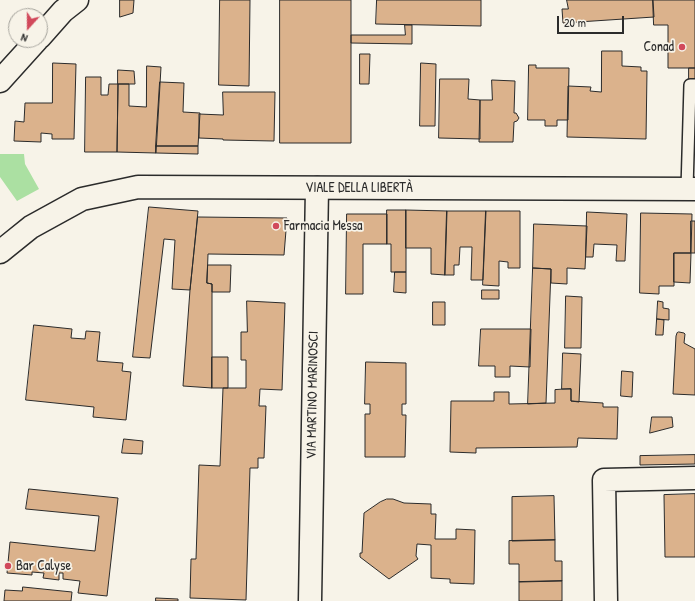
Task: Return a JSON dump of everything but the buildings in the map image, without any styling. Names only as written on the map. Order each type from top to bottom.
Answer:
[{"type":"main road","points":[[48,28],[63,11],[77,0]]},
{"type":"main road","points":[[0,81],[30,48]]},
{"type":"main road","name":"VIALE DELLA LIBERTÀ","points":[[0,252],[31,227],[82,199],[138,187],[691,190]]},
{"type":"main road","name":"VIA MARTINO MARINOSCI","points":[[310,601],[317,188]]},
{"type":"main road","name":"VIALE DELLA LIBERTÀ","points":[[0,233],[31,227]]},
{"type":"main road","points":[[606,601],[604,480],[695,478]]},
{"type":"lane","points":[[691,190],[692,138],[690,85],[695,85]]},
{"type":"green space","points":[[0,154],[24,154],[25,164],[39,189],[17,201],[0,177]]},
{"type":"place","name":"Conad","points":[[682,47]]},
{"type":"place","name":"Farmacia Messa","points":[[276,226]]},
{"type":"place","name":"Bar Calyse","points":[[8,566]]}]
